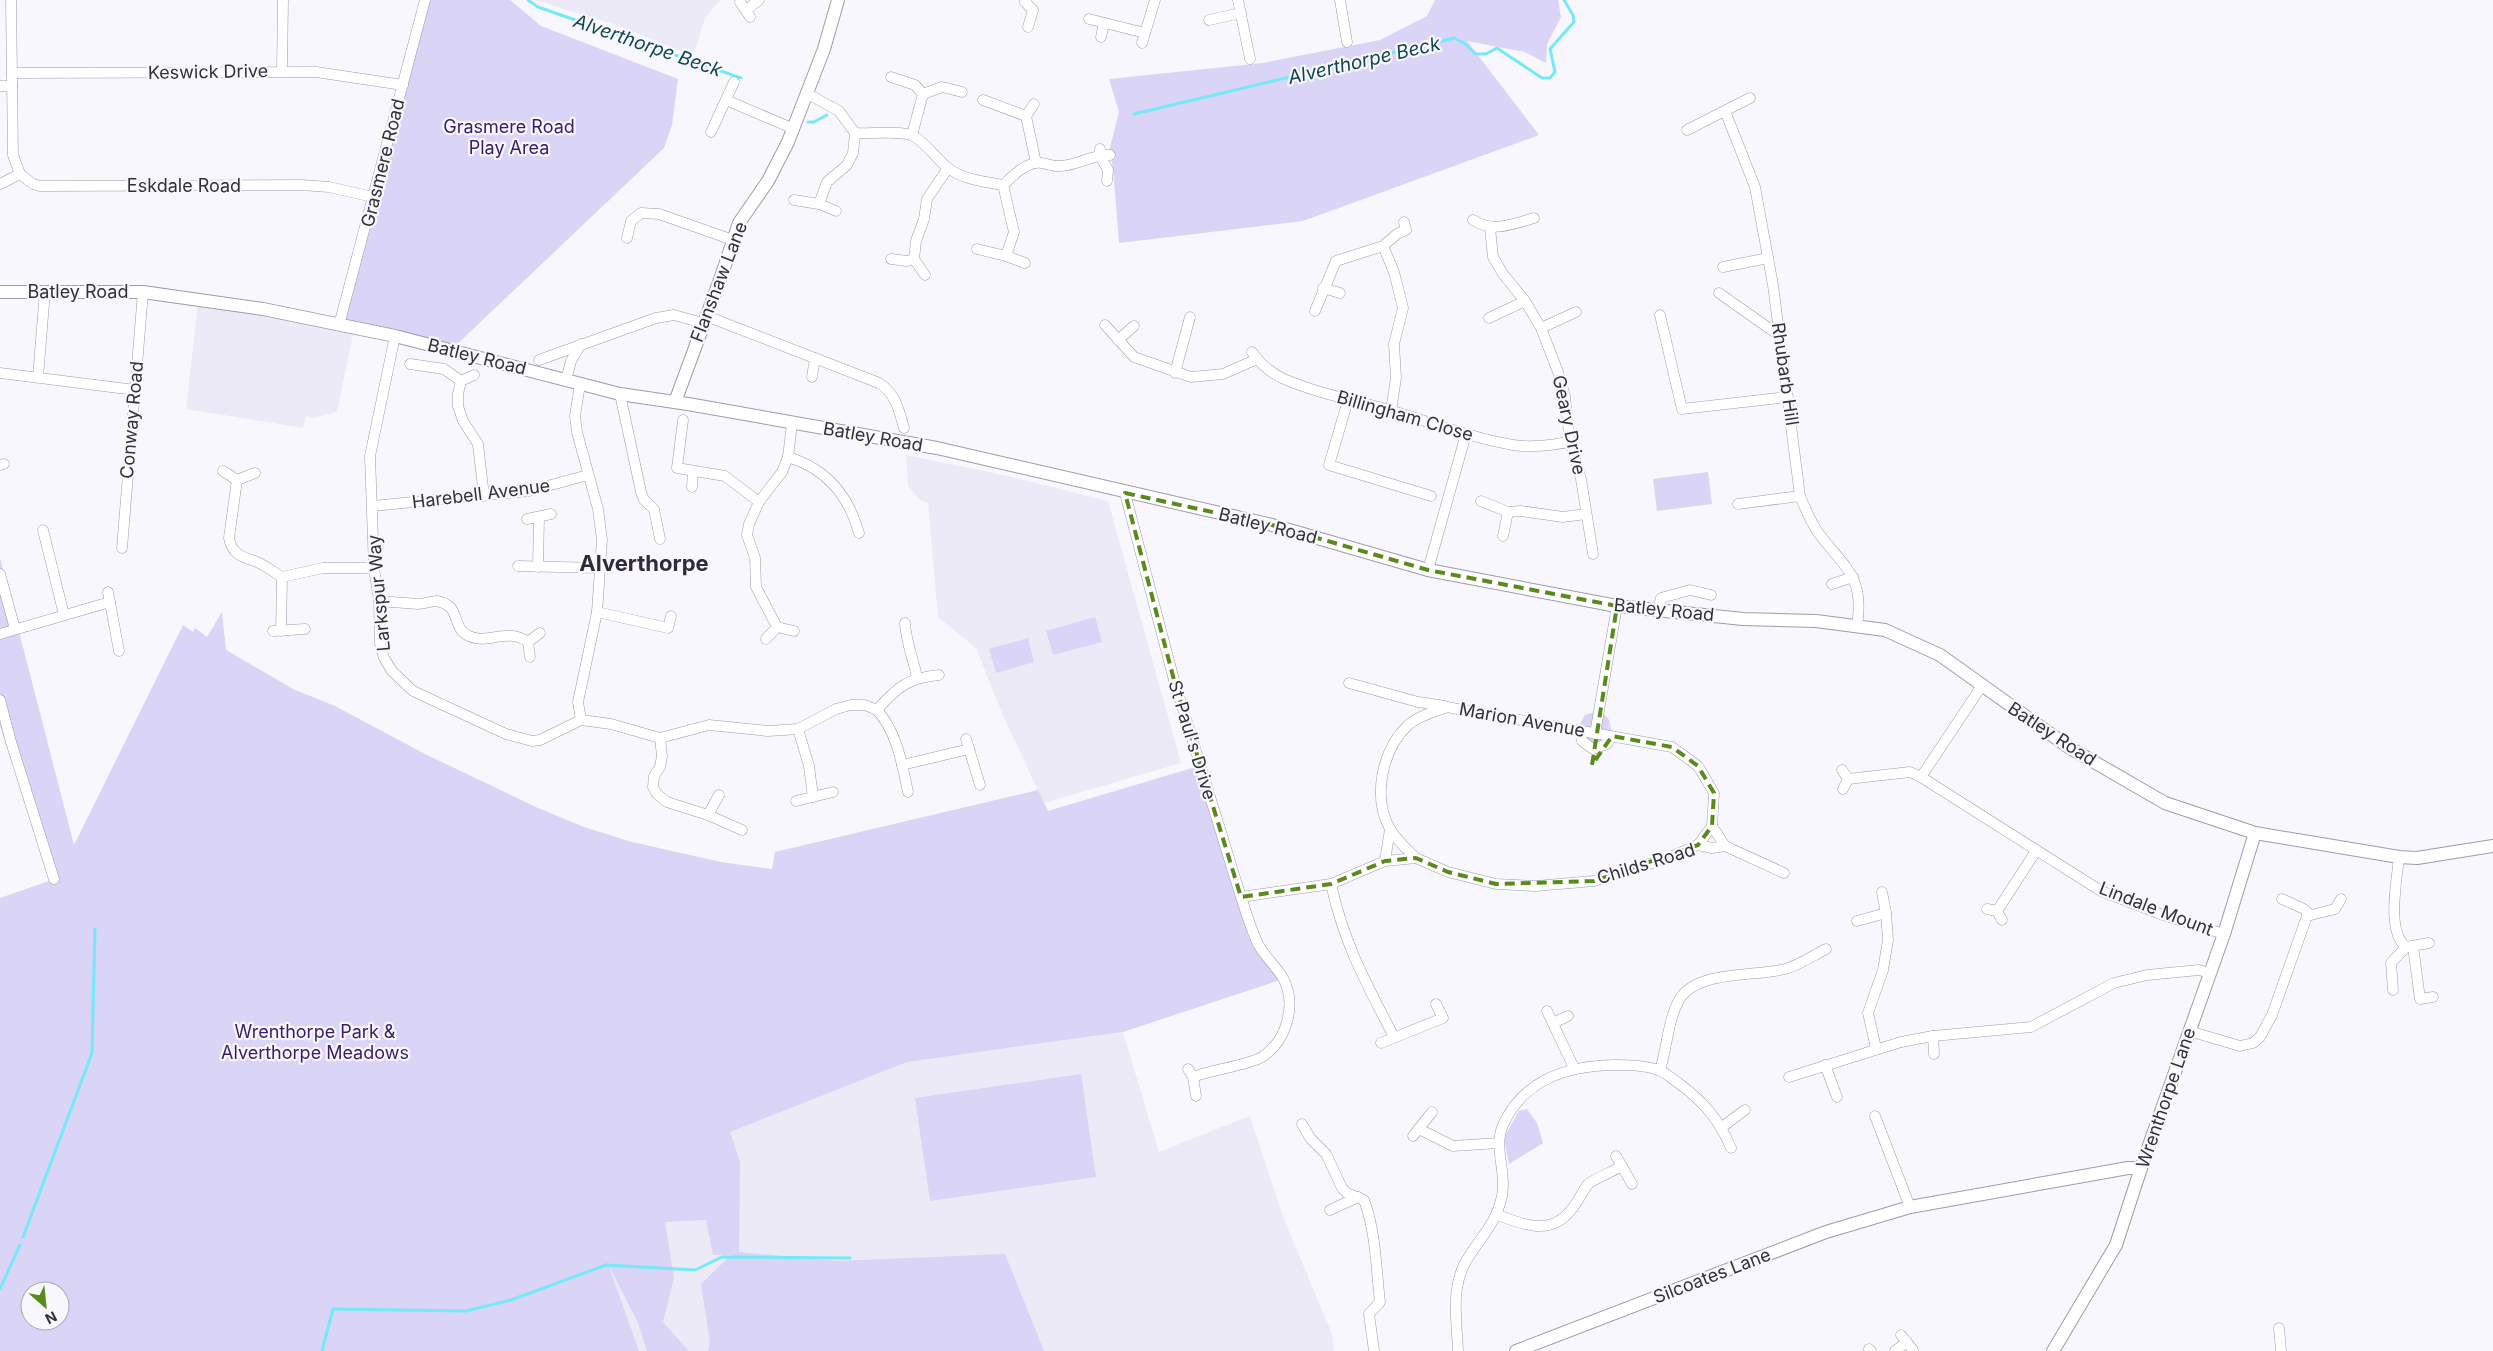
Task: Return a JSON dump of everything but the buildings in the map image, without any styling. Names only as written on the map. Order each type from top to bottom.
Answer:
[{"type":"street","points":[[0,184],[20,174],[13,155],[11,0]]},
{"type":"street","points":[[282,0],[282,71]]},
{"type":"street","name":"Grasmere Road","points":[[339,325],[425,0]]},
{"type":"street","points":[[746,10],[759,0]]},
{"type":"street","name":"Flanshaw Lane","points":[[674,402],[739,222],[768,181],[794,129],[832,27],[838,0]]},
{"type":"street","points":[[1089,19],[1144,38],[1155,0]]},
{"type":"street","points":[[1238,0],[1250,59]]},
{"type":"street","points":[[1340,0],[1347,42]]},
{"type":"street","points":[[1023,1],[1033,10],[1028,27]]},
{"type":"street","points":[[1209,20],[1241,13]]},
{"type":"street","points":[[1101,37],[1104,23]]},
{"type":"street","name":"Keswick Drive","points":[[12,73],[316,72],[403,85]]},
{"type":"street","points":[[891,77],[915,85],[923,94]]},
{"type":"street","points":[[711,132],[734,82]]},
{"type":"street","points":[[0,86],[12,86]]},
{"type":"street","points":[[923,94],[942,87],[962,92]]},
{"type":"street","points":[[806,94],[839,111],[855,133],[853,153],[847,165],[827,182],[819,204]]},
{"type":"street","points":[[912,135],[923,94]]},
{"type":"street","points":[[1687,130],[1750,98]]},
{"type":"street","points":[[726,100],[794,129]]},
{"type":"street","points":[[984,100],[1026,116]]},
{"type":"street","points":[[1034,104],[1026,116],[1036,162]]},
{"type":"street","name":"Rhubarb Hill","points":[[1725,111],[1755,187],[1780,336],[1800,496],[1812,522],[1846,564],[1853,577],[1859,594],[1857,626]]},
{"type":"street","points":[[855,133],[912,135],[948,168],[961,175],[1003,185]]},
{"type":"street","points":[[1003,185],[1020,169],[1036,162],[1057,166],[1077,163],[1103,152],[1108,170],[1107,180]]},
{"type":"street","points":[[924,275],[914,259],[916,241],[924,220],[926,198],[948,168]]},
{"type":"street","name":"Eskdale Road","points":[[20,174],[33,184],[40,186],[301,186],[329,187],[373,196]]},
{"type":"street","points":[[1003,185],[1014,232],[1006,256]]},
{"type":"street","points":[[794,200],[819,204],[836,211]]},
{"type":"street","points":[[627,238],[631,221],[641,213],[659,214],[733,240]]},
{"type":"street","points":[[1473,220],[1490,228],[1506,226],[1534,218]]},
{"type":"street","points":[[1315,311],[1323,288],[1336,261],[1383,246],[1397,234],[1406,230],[1404,222]]},
{"type":"street","name":"Geary Drive","points":[[1490,228],[1493,256],[1503,274],[1525,301],[1541,328],[1565,396],[1570,442],[1581,479],[1593,554]]},
{"type":"street","points":[[1383,246],[1394,272],[1402,308],[1394,344],[1396,378],[1391,411]]},
{"type":"street","points":[[977,249],[1025,263]]},
{"type":"street","points":[[1723,267],[1768,258]]},
{"type":"street","points":[[891,259],[907,261],[914,259]]},
{"type":"street","points":[[1323,288],[1340,292]]},
{"type":"street","points":[[38,377],[44,291]]},
{"type":"street","name":"Batley Road","points":[[0,292],[143,292],[263,309],[395,336],[620,394],[917,444],[1125,493],[1272,525],[1428,570],[1617,606],[1743,619],[1816,621],[1885,630],[1940,655],[1981,687],[2070,748],[2158,799],[2255,833],[2399,857],[2417,858],[2493,846]]},
{"type":"street","name":"Conway Road","points":[[122,548],[143,292]]},
{"type":"street","points":[[1719,293],[1780,336]]},
{"type":"street","points":[[1489,318],[1525,301]]},
{"type":"street","points":[[1541,328],[1576,312]]},
{"type":"street","points":[[539,360],[656,318],[674,315],[705,319],[879,383],[888,389],[896,400],[904,428]]},
{"type":"street","points":[[1660,315],[1682,409],[1788,397]]},
{"type":"street","points":[[1105,325],[1134,357],[1175,373],[1190,317]]},
{"type":"street","points":[[1118,340],[1134,326]]},
{"type":"street","name":"Larkspur Way","points":[[395,336],[370,456],[374,568],[379,601],[380,644],[384,658],[392,671],[413,691],[506,734],[532,741],[540,740],[582,720]]},
{"type":"street","points":[[566,380],[571,361],[581,344]]},
{"type":"street","name":"Billingham Close","points":[[1175,373],[1190,377],[1223,374],[1254,356],[1283,378],[1348,400],[1466,434],[1515,445],[1542,446],[1570,442]]},
{"type":"street","points":[[812,377],[815,358]]},
{"type":"street","points":[[410,364],[444,369],[461,381]]},
{"type":"street","points":[[0,374],[38,377],[134,390]]},
{"type":"street","points":[[461,381],[474,375]]},
{"type":"street","points":[[461,381],[458,406],[463,421],[478,444],[484,496]]},
{"type":"street","points":[[580,384],[575,416],[601,522],[597,612],[578,702],[582,720],[611,724],[660,738],[709,725],[768,731],[798,729],[836,709],[851,705],[865,706],[876,710],[889,728],[902,766],[908,792]]},
{"type":"street","points":[[620,394],[641,492],[644,500],[654,509],[660,540]]},
{"type":"street","points":[[1348,400],[1329,465],[1431,496]]},
{"type":"street","points":[[683,420],[677,468],[725,476],[759,502]]},
{"type":"street","points":[[792,424],[788,457],[782,472],[759,502],[749,524],[747,535],[755,558],[755,577],[758,592],[777,627],[794,631]]},
{"type":"street","points":[[1428,570],[1466,434]]},
{"type":"street","points":[[788,457],[804,462],[828,479],[843,495],[853,512],[859,533]]},
{"type":"street","points":[[223,471],[236,480]]},
{"type":"street","points":[[236,480],[255,472]]},
{"type":"street","points":[[692,487],[693,472]]},
{"type":"street","name":"Harebell Avenue","points":[[372,506],[529,491],[588,475]]},
{"type":"street","points":[[236,480],[229,538],[230,545],[239,556],[256,562],[282,577],[323,568],[374,568]]},
{"type":"street","name":"St Paul's Drive","points":[[1125,493],[1174,680],[1241,898],[1259,946],[1283,979],[1288,992],[1290,1007],[1287,1022],[1271,1050],[1261,1058],[1190,1073],[1196,1096]]},
{"type":"street","points":[[1738,504],[1800,496]]},
{"type":"street","points":[[1481,501],[1508,512],[1563,517],[1586,514]]},
{"type":"street","points":[[1503,536],[1508,512]]},
{"type":"street","points":[[528,519],[551,514]]},
{"type":"street","points":[[538,567],[539,517]]},
{"type":"street","points":[[43,528],[64,615]]},
{"type":"street","points":[[518,566],[600,568]]},
{"type":"street","points":[[0,574],[15,629]]},
{"type":"street","points":[[282,577],[277,631],[305,630]]},
{"type":"street","points":[[1832,584],[1853,577]]},
{"type":"street","points":[[1658,610],[1661,598],[1690,590],[1711,595]]},
{"type":"street","points":[[0,634],[64,615],[109,597],[119,651]]},
{"type":"street","points":[[379,601],[419,604],[436,601],[444,603],[450,608],[457,625],[468,636],[476,638],[508,635],[521,637],[528,642],[530,658]]},
{"type":"street","points":[[1595,734],[1617,606]]},
{"type":"street","points":[[597,612],[668,628],[671,616]]},
{"type":"street","points":[[905,623],[906,641],[913,658],[917,677]]},
{"type":"street","points":[[766,639],[777,627]]},
{"type":"street","points":[[528,642],[540,633]]},
{"type":"street","points":[[876,710],[898,688],[917,677],[939,675]]},
{"type":"street","points":[[1349,683],[1418,702],[1447,706]]},
{"type":"street","points":[[1921,777],[1981,687]]},
{"type":"street","points":[[0,700],[11,742],[54,879]]},
{"type":"street","points":[[1418,702],[1422,717]]},
{"type":"street","name":"Marion Avenue","points":[[1385,861],[1390,830],[1381,799],[1382,772],[1392,747],[1408,725],[1447,706],[1672,747],[1698,766],[1714,793],[1712,826]]},
{"type":"street","points":[[798,729],[809,766],[813,797]]},
{"type":"street","points":[[1580,731],[1582,741],[1593,749],[1606,744],[1612,736]]},
{"type":"street","points":[[660,738],[662,756],[660,767],[654,776],[653,787],[656,794],[667,802],[708,815],[742,830]]},
{"type":"street","points":[[902,766],[968,744],[980,785]]},
{"type":"street","name":"Lindale Mount","points":[[1843,789],[1845,774],[1910,772],[1921,777],[2102,891],[2163,915],[2224,934]]},
{"type":"street","points":[[796,801],[832,792]]},
{"type":"street","points":[[708,815],[719,794]]},
{"type":"street","points":[[1698,845],[1712,826],[1725,846]]},
{"type":"street","name":"Marion Avenue","points":[[1390,830],[1416,858]]},
{"type":"street","name":"Wrenthorpe Lane","points":[[2053,1351],[2116,1245],[2141,1168],[2224,934],[2255,833]]},
{"type":"street","name":"Childs Road","points":[[1331,884],[1385,861],[1416,858],[1448,872],[1496,884],[1536,886],[1594,881],[1657,862],[1698,845],[1712,848],[1725,846],[1784,873]]},
{"type":"street","points":[[1996,913],[2036,851]]},
{"type":"street","points":[[2399,857],[2395,916],[2396,935],[2399,942],[2411,949],[2420,1000],[2433,997]]},
{"type":"street","points":[[1241,898],[1331,884],[1339,922],[1349,949],[1394,1037]]},
{"type":"street","points":[[1876,1048],[1868,1013],[1887,952],[1886,913],[1882,892]]},
{"type":"street","points":[[2282,899],[2304,909],[2310,915]]},
{"type":"street","points":[[2310,915],[2335,909],[2341,899]]},
{"type":"street","points":[[1858,921],[1886,913]]},
{"type":"street","points":[[2189,1031],[2240,1046],[2253,1043],[2260,1037],[2272,1015],[2310,915]]},
{"type":"street","points":[[2393,990],[2391,963],[2411,949],[2429,943]]},
{"type":"street","points":[[1660,1070],[1679,1001],[1688,990],[1717,978],[1735,974],[1764,974],[1787,968],[1801,963],[1821,949]]},
{"type":"street","points":[[1783,958],[1787,968]]},
{"type":"street","points":[[1789,1077],[1876,1048],[1933,1036],[2031,1028],[2128,978],[2199,970],[2210,973]]},
{"type":"street","points":[[1381,1043],[1443,1018],[1436,1004]]},
{"type":"street","points":[[1547,1011],[1574,1068]]},
{"type":"street","points":[[1553,1023],[1568,1016]]},
{"type":"street","points":[[1933,1036],[1934,1054]]},
{"type":"street","points":[[1458,1351],[1457,1286],[1464,1266],[1498,1215],[1502,1192],[1498,1143],[1503,1125],[1523,1097],[1537,1084],[1574,1068],[1624,1065],[1660,1070],[1708,1108],[1722,1127],[1732,1148]]},
{"type":"street","points":[[1825,1065],[1837,1097]]},
{"type":"street","points":[[1722,1127],[1744,1110]]},
{"type":"street","points":[[1432,1112],[1416,1132],[1452,1146],[1498,1143]]},
{"type":"street","points":[[1875,1116],[1910,1207]]},
{"type":"street","points":[[1302,1124],[1310,1138],[1326,1154],[1342,1188],[1347,1194],[1363,1197]]},
{"type":"street","points":[[1616,1156],[1632,1184]]},
{"type":"street","points":[[1498,1215],[1526,1226],[1537,1228],[1555,1223],[1570,1212],[1589,1183],[1603,1178],[1622,1166]]},
{"type":"street","name":"Silcoates Lane","points":[[1516,1351],[1826,1232],[1910,1207],[2128,1168],[2141,1168]]},
{"type":"street","points":[[1330,1210],[1363,1197]]},
{"type":"street","points":[[1363,1197],[1372,1225],[1380,1302],[1369,1314],[1374,1351]]},
{"type":"street","points":[[2279,1328],[2282,1351]]},
{"type":"street","points":[[1896,1351],[1907,1342]]},
{"type":"highlighted area","points":[[1125,493],[1272,525],[1428,570],[1617,606],[1592,765],[1612,736],[1672,747],[1698,766],[1714,793],[1712,826],[1698,845],[1594,881],[1496,884],[1448,872],[1416,858],[1385,861],[1331,884],[1241,897],[1174,680]]},
{"type":"shaded area","points":[[535,0],[720,0],[705,18],[693,56],[616,25]]},
{"type":"shaded area","points":[[198,302],[354,330],[337,412],[314,418],[306,416],[303,428],[186,409]]},
{"type":"shaded area","points":[[906,455],[1008,476],[1108,501],[1181,763],[1044,803],[1001,711],[976,648],[938,617],[928,503],[920,500],[908,486]]},
{"type":"shaded area","points":[[1123,1032],[1159,1152],[1250,1116],[1284,1219],[1332,1334],[1334,1351],[638,1351],[589,1229],[713,1100],[906,1062]]},
{"type":"green space","name":"Grasmere Road Play Area","points":[[425,0],[510,0],[541,26],[678,79],[672,125],[664,148],[450,351],[339,325]]},
{"type":"green space","points":[[1435,0],[1558,0],[1561,17],[1547,44],[1546,63],[1525,52],[1467,41],[1539,135],[1303,221],[1119,243],[1113,168],[1109,151],[1119,112],[1109,79],[1263,63],[1380,40],[1427,16]]},
{"type":"green space","points":[[1708,472],[1712,504],[1657,511],[1653,479]]},
{"type":"green space","name":"Wrenthorpe Park & Alverthorpe Meadows","points":[[0,558],[74,845],[183,625],[193,632],[195,628],[207,637],[222,612],[226,650],[293,689],[335,706],[425,754],[538,808],[584,827],[632,842],[721,862],[772,869],[775,852],[1038,790],[1048,811],[1199,766],[1250,924],[1283,979],[1123,1032],[907,1062],[730,1132],[740,1162],[739,1252],[837,1261],[1005,1254],[1044,1351],[708,1351],[710,1342],[701,1284],[731,1255],[713,1255],[706,1220],[665,1222],[674,1278],[663,1322],[689,1351],[647,1351],[638,1323],[608,1264],[639,1351],[0,1351],[0,898],[49,881],[50,876],[0,726]]},
{"type":"green space","points":[[1095,617],[1102,642],[1053,655],[1046,631]]},
{"type":"green space","points":[[1028,638],[1034,662],[996,673],[989,649]]},
{"type":"green space","points":[[1591,713],[1605,715],[1609,720],[1612,736],[1593,749],[1580,731],[1581,722],[1585,715]]},
{"type":"green space","points":[[1081,1074],[1096,1177],[930,1201],[915,1098]]},
{"type":"green space","points":[[1527,1109],[1537,1123],[1543,1143],[1509,1164],[1504,1138],[1519,1111]]},
{"type":"waterway","name":"Alverthorpe Beck","points":[[528,0],[538,7],[741,78]]},
{"type":"waterway","name":"Alverthorpe Beck","points":[[1134,114],[1454,38],[1464,43],[1476,54],[1486,54],[1497,48],[1542,78],[1550,78],[1555,72],[1550,49],[1574,22],[1573,15],[1564,0]]},
{"type":"waterway","name":"Alverthorpe Beck","points":[[808,122],[814,122],[827,115]]},
{"type":"waterway","points":[[23,1237],[92,1053],[95,929]]},
{"type":"waterway","points":[[0,1289],[20,1245]]},
{"type":"waterway","points":[[322,1351],[333,1309],[466,1311],[511,1300],[606,1265],[695,1270],[722,1257],[850,1258]]},
{"type":"district","name":"Alverthorpe","points":[[644,563]]}]
